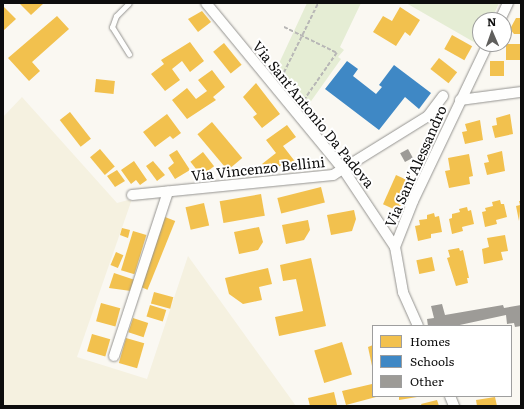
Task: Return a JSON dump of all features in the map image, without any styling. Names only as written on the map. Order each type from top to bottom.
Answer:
[{"type":"street","name":"Via Sant'Antonio Da Padova","points":[[212,6],[274,86],[343,169],[395,247]]},
{"type":"street","name":"Via Sant'Alessandro","points":[[418,325],[403,292],[395,247],[410,208],[484,52]]},
{"type":"street","points":[[468,84],[491,94]]},
{"type":"street","points":[[460,100],[491,94],[521,92]]},
{"type":"street","name":"Via Vincenzo Bellini","points":[[132,196],[326,176],[343,169],[428,116],[443,96]]},
{"type":"street","points":[[114,356],[168,192]]},
{"type":"lane","points":[[129,3],[116,16],[112,27],[129,54]]},
{"type":"path","points":[[274,86],[279,82],[318,3]]},
{"type":"path","points":[[284,27],[337,53],[305,99]]},
{"type":"shaded area","points":[[22,97],[117,203],[132,199],[77,357],[147,379],[188,256],[296,406],[3,406],[3,117]]},
{"type":"green space","points":[[307,3],[361,3],[340,47],[344,50],[338,57],[341,59],[309,104],[286,75],[275,72]]},
{"type":"green space","points":[[406,3],[499,3],[495,12],[472,12],[472,41]]},
{"type":"building: Homes","points":[[19,3],[44,3],[31,15]]},
{"type":"building: Homes","points":[[3,6],[16,19],[3,31]]},
{"type":"building: Homes","points":[[400,7],[420,20],[410,36],[405,32],[396,46],[373,32],[383,16],[392,21]]},
{"type":"building: Homes","points":[[202,11],[211,22],[198,32],[188,19]]},
{"type":"building: Homes","points":[[57,16],[69,29],[32,62],[40,71],[29,81],[8,58]]},
{"type":"building: Homes","points":[[516,18],[521,18],[521,34],[514,34],[512,32],[512,25]]},
{"type":"building: Homes","points":[[452,35],[472,46],[464,60],[444,49]]},
{"type":"building: Homes","points":[[190,42],[204,61],[190,72],[182,61],[172,69],[180,80],[165,91],[151,74],[164,64],[161,60]]},
{"type":"building: Homes","points":[[224,43],[242,65],[231,74],[213,52]]},
{"type":"building: Homes","points":[[512,44],[521,44],[521,60],[506,60],[506,52],[512,52]]},
{"type":"building: Homes","points":[[439,58],[457,72],[449,83],[430,69]]},
{"type":"building: Homes","points":[[490,61],[504,61],[504,76],[490,76]]},
{"type":"building: Homes","points":[[212,70],[225,87],[213,97],[216,100],[187,119],[172,100],[187,88],[196,99],[207,91],[198,80]]},
{"type":"building: Homes","points":[[96,79],[115,81],[114,94],[95,92]]},
{"type":"building: Homes","points":[[256,83],[280,114],[262,128],[253,117],[257,114],[243,97]]},
{"type":"building: Homes","points":[[70,112],[91,139],[81,147],[60,120]]},
{"type":"building: Homes","points":[[167,114],[181,133],[173,139],[170,136],[155,147],[143,132]]},
{"type":"building: Homes","points":[[510,114],[513,134],[495,138],[492,126],[497,125],[496,118]]},
{"type":"building: Homes","points":[[480,120],[483,140],[465,144],[462,132],[467,131],[465,124]]},
{"type":"building: Homes","points":[[212,122],[242,158],[228,170],[197,134]]},
{"type":"building: Homes","points":[[287,125],[296,137],[283,146],[297,164],[289,170],[284,163],[269,174],[262,164],[276,153],[266,140]]},
{"type":"building: Homes","points":[[100,149],[115,167],[105,175],[90,157]]},
{"type":"building: Homes","points":[[177,150],[190,170],[175,179],[168,168],[174,163],[169,155]]},
{"type":"building: Homes","points":[[502,151],[505,171],[487,175],[484,163],[489,162],[487,155]]},
{"type":"building: Homes","points":[[203,152],[214,166],[201,176],[190,162]]},
{"type":"building: Homes","points":[[469,154],[473,176],[469,177],[470,184],[449,188],[445,171],[450,170],[448,158]]},
{"type":"building: Homes","points":[[134,161],[147,180],[140,185],[136,180],[131,184],[121,170]]},
{"type":"building: Homes","points":[[153,161],[165,175],[157,181],[146,166]]},
{"type":"building: Homes","points":[[117,170],[125,181],[115,187],[107,176]]},
{"type":"building: Homes","points":[[396,175],[412,182],[399,211],[383,204]]},
{"type":"building: Homes","points":[[321,187],[325,203],[281,213],[277,198]]},
{"type":"building: Homes","points":[[261,194],[265,216],[223,223],[220,201]]},
{"type":"building: Homes","points":[[500,200],[501,204],[504,204],[507,217],[496,220],[497,224],[485,227],[482,212],[486,211],[485,208],[493,206],[492,202]]},
{"type":"building: Homes","points":[[519,201],[521,201],[519,221],[516,206],[520,205]]},
{"type":"building: Homes","points":[[204,203],[209,225],[191,230],[185,207]]},
{"type":"building: Homes","points":[[467,207],[468,211],[471,210],[474,224],[462,227],[463,231],[452,234],[449,219],[452,218],[452,214],[460,212],[459,209]]},
{"type":"building: Homes","points":[[354,210],[356,219],[352,231],[331,235],[327,215]]},
{"type":"building: Homes","points":[[434,213],[435,217],[439,216],[442,232],[431,234],[431,238],[418,241],[415,226],[420,225],[419,220],[427,219],[427,215]]},
{"type":"building: Homes","points":[[165,217],[175,221],[147,290],[137,286]]},
{"type":"building: Homes","points":[[308,220],[310,230],[304,240],[286,244],[282,225]]},
{"type":"building: Homes","points":[[259,227],[263,242],[258,250],[239,254],[234,232]]},
{"type":"building: Homes","points":[[122,228],[130,230],[128,238],[120,235]]},
{"type":"building: Homes","points":[[133,231],[146,235],[134,274],[121,270]]},
{"type":"building: Homes","points":[[505,235],[508,251],[501,252],[503,260],[484,264],[482,249],[489,247],[487,238]]},
{"type":"building: Homes","points":[[459,248],[460,251],[463,250],[469,278],[467,278],[468,283],[456,286],[447,258],[450,257],[448,250]]},
{"type":"building: Homes","points":[[116,252],[123,255],[118,268],[111,265]]},
{"type":"building: Homes","points":[[432,257],[435,271],[419,274],[416,260]]},
{"type":"building: Homes","points":[[311,258],[326,326],[279,336],[275,317],[303,311],[296,279],[283,281],[280,265]]},
{"type":"building: Homes","points":[[268,268],[272,284],[259,287],[262,300],[243,304],[229,294],[225,278]]},
{"type":"building: Homes","points":[[114,273],[135,280],[131,291],[109,288]]},
{"type":"building: Homes","points":[[154,292],[173,297],[170,309],[151,304]]},
{"type":"building: Homes","points":[[101,303],[120,308],[115,327],[96,321]]},
{"type":"building: Homes","points":[[150,305],[166,310],[163,321],[146,316]]},
{"type":"building: Homes","points":[[133,318],[148,323],[144,337],[128,332]]},
{"type":"building: Homes","points":[[92,334],[110,339],[105,357],[87,351]]},
{"type":"building: Homes","points":[[126,338],[144,343],[137,368],[119,363]]},
{"type":"building: Homes","points":[[342,342],[352,375],[324,383],[314,350]]},
{"type":"building: Homes","points":[[372,345],[372,366],[368,347]]},
{"type":"building: Homes","points":[[372,384],[372,397],[376,397],[346,405],[342,391]]},
{"type":"building: Homes","points":[[334,392],[337,405],[310,406],[308,398]]},
{"type":"building: Homes","points":[[399,397],[417,397],[399,400]]},
{"type":"building: Homes","points":[[495,397],[497,406],[477,406],[476,400]]},
{"type":"building: Homes","points":[[437,400],[439,406],[422,406],[421,404]]},
{"type":"building: Schools","points":[[347,61],[358,69],[353,76],[376,94],[382,87],[379,85],[394,65],[431,93],[419,109],[405,97],[379,130],[325,89]]},
{"type":"building: Other","points":[[408,149],[413,158],[405,162],[400,153]]},
{"type":"building: Other","points":[[442,304],[445,315],[503,305],[504,308],[521,305],[521,326],[515,327],[514,323],[507,324],[506,315],[460,325],[428,325],[427,319],[434,318],[431,306]]}]
